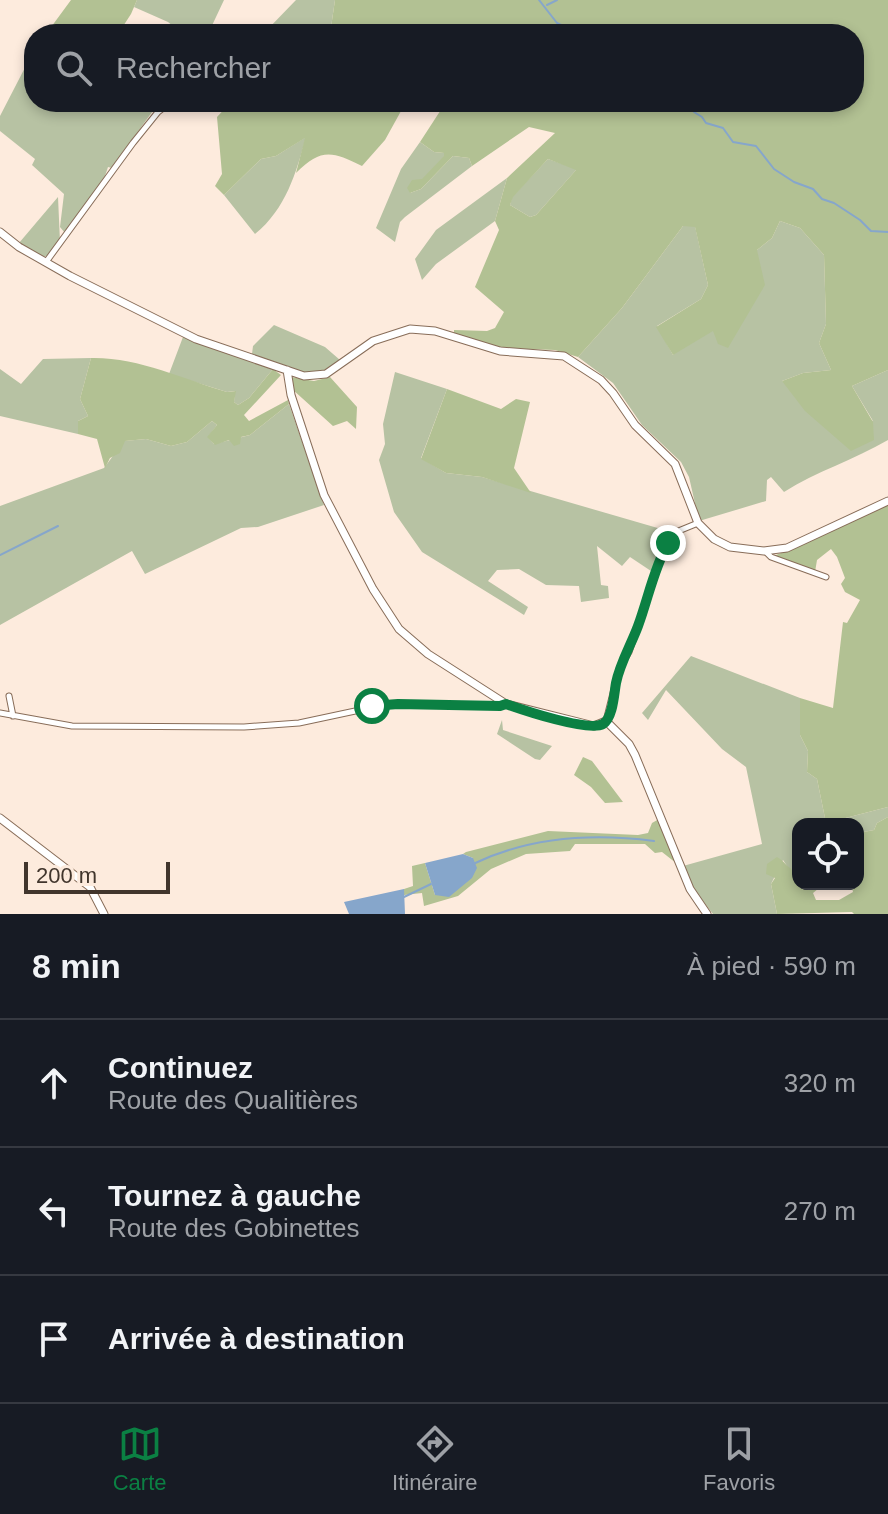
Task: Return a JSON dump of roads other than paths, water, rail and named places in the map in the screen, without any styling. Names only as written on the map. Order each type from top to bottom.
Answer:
[{"type":"street","points":[[46,263],[158,112]]},
{"type":"street","points":[[0,232],[46,263],[205,344],[304,376],[322,375],[373,341],[410,329],[435,331],[500,351],[564,356],[601,380],[635,425],[671,459],[682,477],[689,506],[698,523],[722,543],[740,549],[764,551],[795,545],[888,501]]},
{"type":"street","points":[[287,370],[288,385],[317,478],[336,520],[388,614],[403,634],[506,704],[594,726],[606,721]]},
{"type":"street","points":[[606,721],[619,669],[629,652],[664,550],[676,532],[698,523]]},
{"type":"street","points":[[764,551],[771,557],[826,577]]},
{"type":"street","points":[[9,696],[13,716]]},
{"type":"street","points":[[0,713],[72,726],[244,727],[299,723],[380,704],[506,704]]},
{"type":"street","points":[[606,721],[629,744],[635,755],[690,889],[707,914]]},
{"type":"street","points":[[0,818],[90,887],[104,914]]},
{"type":"water","points":[[463,854],[473,858],[477,868],[472,878],[449,897],[435,895],[425,863]]},
{"type":"water","points":[[404,889],[405,914],[349,914],[344,902]]},
{"type":"waterway","points":[[539,0],[559,24]]},
{"type":"waterway","points":[[547,5],[557,0]]},
{"type":"waterway","points":[[694,112],[706,123],[723,128],[733,142],[756,146],[774,169],[794,182],[813,189],[822,199],[834,203],[871,231],[888,232]]},
{"type":"waterway","points":[[0,555],[58,526]]},
{"type":"waterway","points":[[473,864],[516,848],[562,839],[608,837],[654,841]]},
{"type":"waterway","points":[[404,897],[431,884]]}]
